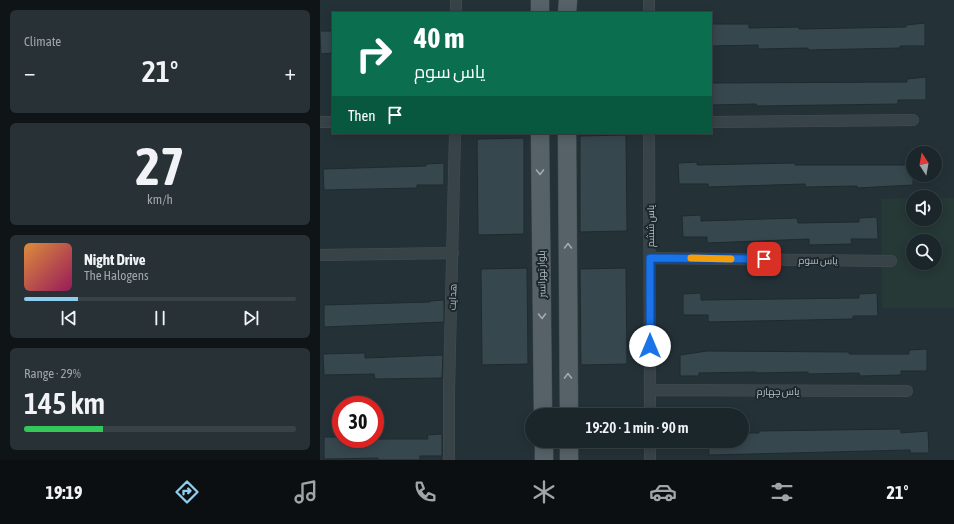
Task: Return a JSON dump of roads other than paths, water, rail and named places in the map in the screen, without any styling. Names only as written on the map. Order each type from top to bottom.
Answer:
[{"type":"main road","points":[[540,0],[540,12]]},
{"type":"main road","points":[[568,0],[568,12]]},
{"type":"main road","name":"بلوار تهرانسر","points":[[540,134],[543,408]]},
{"type":"main road","points":[[567,134],[569,408]]},
{"type":"main road","points":[[544,448],[544,460]]},
{"type":"main road","points":[[569,448],[569,460]]},
{"type":"street","points":[[456,0],[456,12]]},
{"type":"street","points":[[649,0],[649,12]]},
{"type":"street","points":[[712,122],[913,120]]},
{"type":"street","points":[[320,122],[332,122]]},
{"type":"street","name":"هدایت","points":[[449,460],[449,390],[455,134]]},
{"type":"street","name":"یاس ششم","points":[[649,134],[650,408]]},
{"type":"street","points":[[320,256],[453,253]]},
{"type":"street","name":"یاس سوم","points":[[650,258],[891,261]]},
{"type":"street","name":"یاس چهارم","points":[[650,390],[907,391]]},
{"type":"street","points":[[650,448],[650,460]]}]
